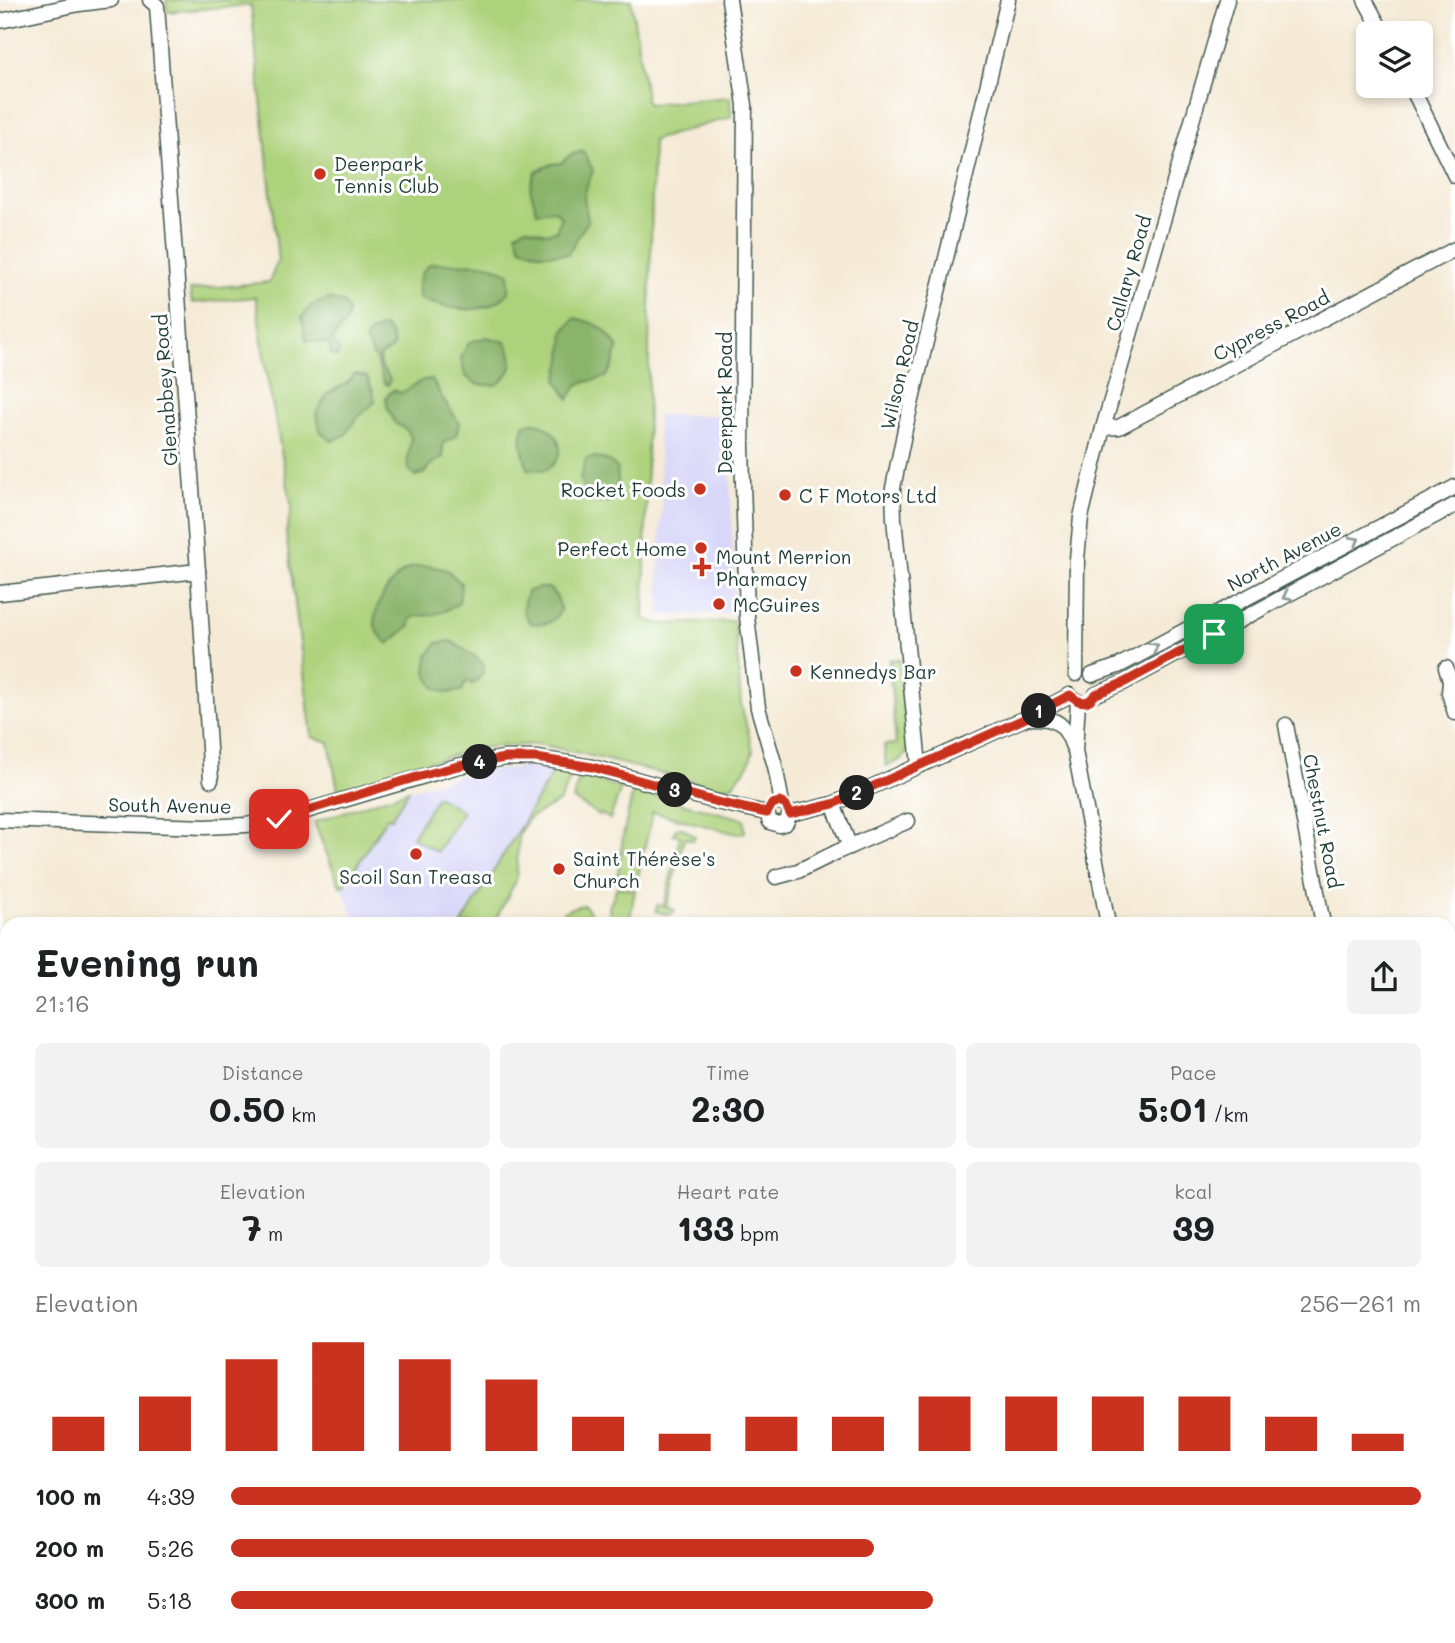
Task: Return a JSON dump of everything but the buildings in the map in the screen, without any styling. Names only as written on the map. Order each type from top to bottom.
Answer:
[{"type":"street","points":[[0,21],[111,0]]},
{"type":"street","name":"Glenabbey Road","points":[[150,0],[157,6],[211,780]]},
{"type":"street","name":"Deerpark Road","points":[[729,0],[746,105],[742,448],[747,617],[758,708],[786,808]]},
{"type":"street","name":"Wilson Road","points":[[919,765],[892,488],[1008,0]]},
{"type":"street","name":"Callary Road","points":[[1076,674],[1080,520],[1103,428],[1227,0]]},
{"type":"street","points":[[1365,0],[1376,21]]},
{"type":"street","points":[[1417,98],[1455,176]]},
{"type":"street","name":"Cypress Road","points":[[1103,428],[1119,427],[1455,250]]},
{"type":"street","name":"North Avenue","points":[[1092,675],[1118,666],[1455,487]]},
{"type":"street","name":"North Avenue","points":[[1096,694],[1123,683],[1455,505]]},
{"type":"street","points":[[0,593],[198,571]]},
{"type":"street","points":[[1446,668],[1455,713]]},
{"type":"street","points":[[786,808],[833,804],[1074,698],[1086,702],[1094,698],[1097,682],[1092,675],[1084,672],[1076,674],[1068,685],[1074,698],[1075,751],[1107,917]]},
{"type":"street","points":[[1026,718],[1048,718],[1058,723],[1069,736],[1075,751]]},
{"type":"street","name":"Chestnut Road","points":[[1286,725],[1321,917]]},
{"type":"street","name":"South Avenue","points":[[0,820],[205,827],[246,825],[279,819],[458,766],[505,758],[536,758],[592,767],[767,813],[770,822],[779,825],[786,823],[786,808]]},
{"type":"street","points":[[833,804],[850,847]]},
{"type":"street","points":[[776,877],[798,871],[908,821]]},
{"type":"shaded area","points":[[657,415],[728,415],[735,613],[660,616],[658,560],[662,507]]},
{"type":"shaded area","name":"Scoil San Treasa","points":[[556,767],[466,917],[354,917],[314,822],[409,790],[477,771]]},
{"type":"green space","points":[[166,0],[631,0],[647,104],[730,97],[731,117],[653,140],[644,619],[660,624],[735,621],[741,704],[753,751],[748,766],[732,785],[720,788],[538,744],[477,748],[338,790],[329,742],[312,737],[286,533],[292,508],[265,365],[256,297],[192,303],[190,290],[269,282],[278,260],[251,5],[167,12]]},
{"type":"green space","points":[[583,151],[593,170],[584,198],[588,220],[568,254],[542,254],[521,247],[516,233],[526,227],[545,233],[556,231],[561,217],[555,210],[537,212],[530,188],[536,171],[561,163],[570,155]]},
{"type":"green space","points":[[432,263],[488,264],[509,273],[509,292],[490,306],[466,309],[442,306],[419,298],[420,278]]},
{"type":"green space","points":[[329,299],[343,303],[348,310],[347,321],[333,342],[339,350],[337,357],[331,354],[329,344],[306,340],[302,317],[312,305]]},
{"type":"green space","points":[[575,318],[601,327],[618,348],[606,377],[578,384],[569,399],[557,380],[562,360],[564,331]]},
{"type":"green space","points":[[384,327],[391,335],[394,345],[379,357],[380,365],[390,379],[388,385],[384,383],[365,340],[372,331]]},
{"type":"green space","points":[[487,337],[506,342],[511,355],[510,371],[497,385],[479,385],[465,376],[461,356],[470,342]]},
{"type":"green space","points":[[355,374],[367,377],[375,402],[357,418],[345,435],[332,441],[320,431],[316,414],[328,393],[346,384]]},
{"type":"green space","points":[[432,379],[459,423],[456,436],[443,443],[443,457],[429,466],[425,473],[415,476],[407,466],[411,438],[407,430],[395,423],[387,407],[386,397],[393,390],[401,393],[423,380]]},
{"type":"green space","points":[[534,423],[547,427],[559,443],[559,456],[553,465],[545,470],[528,469],[523,452],[522,436],[525,424]]},
{"type":"green space","points":[[596,457],[609,461],[617,468],[618,484],[611,501],[599,502],[590,498],[580,478],[586,459]]},
{"type":"green space","points":[[430,566],[447,570],[461,583],[459,603],[438,614],[411,618],[410,626],[388,644],[378,633],[375,623],[378,605],[388,587],[401,573],[416,567]]},
{"type":"green space","points":[[549,588],[557,597],[561,610],[548,622],[530,623],[523,611],[523,604],[528,591]]},
{"type":"green space","points":[[451,641],[484,665],[482,675],[473,684],[466,681],[462,691],[446,693],[434,687],[426,672],[428,656],[437,643]]},
{"type":"green space","points":[[898,659],[908,747],[903,757],[886,766],[884,745],[896,744],[889,660]]},
{"type":"green space","points":[[556,767],[573,773],[559,802],[529,818],[519,833],[516,881],[497,917],[466,917]]},
{"type":"green space","points":[[580,776],[621,788],[610,819],[601,814],[600,816],[573,799]]},
{"type":"green space","points":[[409,790],[391,818],[387,817],[345,885],[340,886],[314,822]]},
{"type":"green space","points":[[633,791],[744,819],[745,832],[737,834],[653,812],[636,885],[617,881]]},
{"type":"green space","points":[[437,796],[463,811],[437,852],[412,837]]},
{"type":"green space","points":[[683,828],[695,836],[693,840],[684,838],[667,907],[675,910],[670,915],[656,911],[657,905],[664,906],[680,836],[673,834],[676,829]]},
{"type":"green space","points":[[617,887],[635,890],[630,917],[610,917],[609,907]]},
{"type":"green space","points":[[584,905],[592,917],[559,917],[574,907]]},
{"type":"place","name":"Deerpark Tennis Club","points":[[320,174]]},
{"type":"place","name":"Rocket Foods","points":[[700,489]]},
{"type":"place","name":"C F Motors Ltd","points":[[785,495]]},
{"type":"place","name":"Perfect Home","points":[[701,548]]},
{"type":"place","name":"Mount Merrion Pharmacy","points":[[702,567]]},
{"type":"place","name":"McGuires","points":[[719,604]]},
{"type":"place","name":"Kennedys Bar","points":[[796,671]]},
{"type":"place","name":"Scoil San Treasa","points":[[416,854]]},
{"type":"place","name":"Saint Thérèse's Church","points":[[559,869]]},
{"type":"route","points":[[279,819],[420,776],[505,758],[536,758],[592,767],[767,813],[772,804],[779,802],[786,805],[790,814],[804,812],[833,804],[1026,718],[1070,695],[1075,700],[1086,702],[1096,694],[1123,683],[1214,634]]}]
